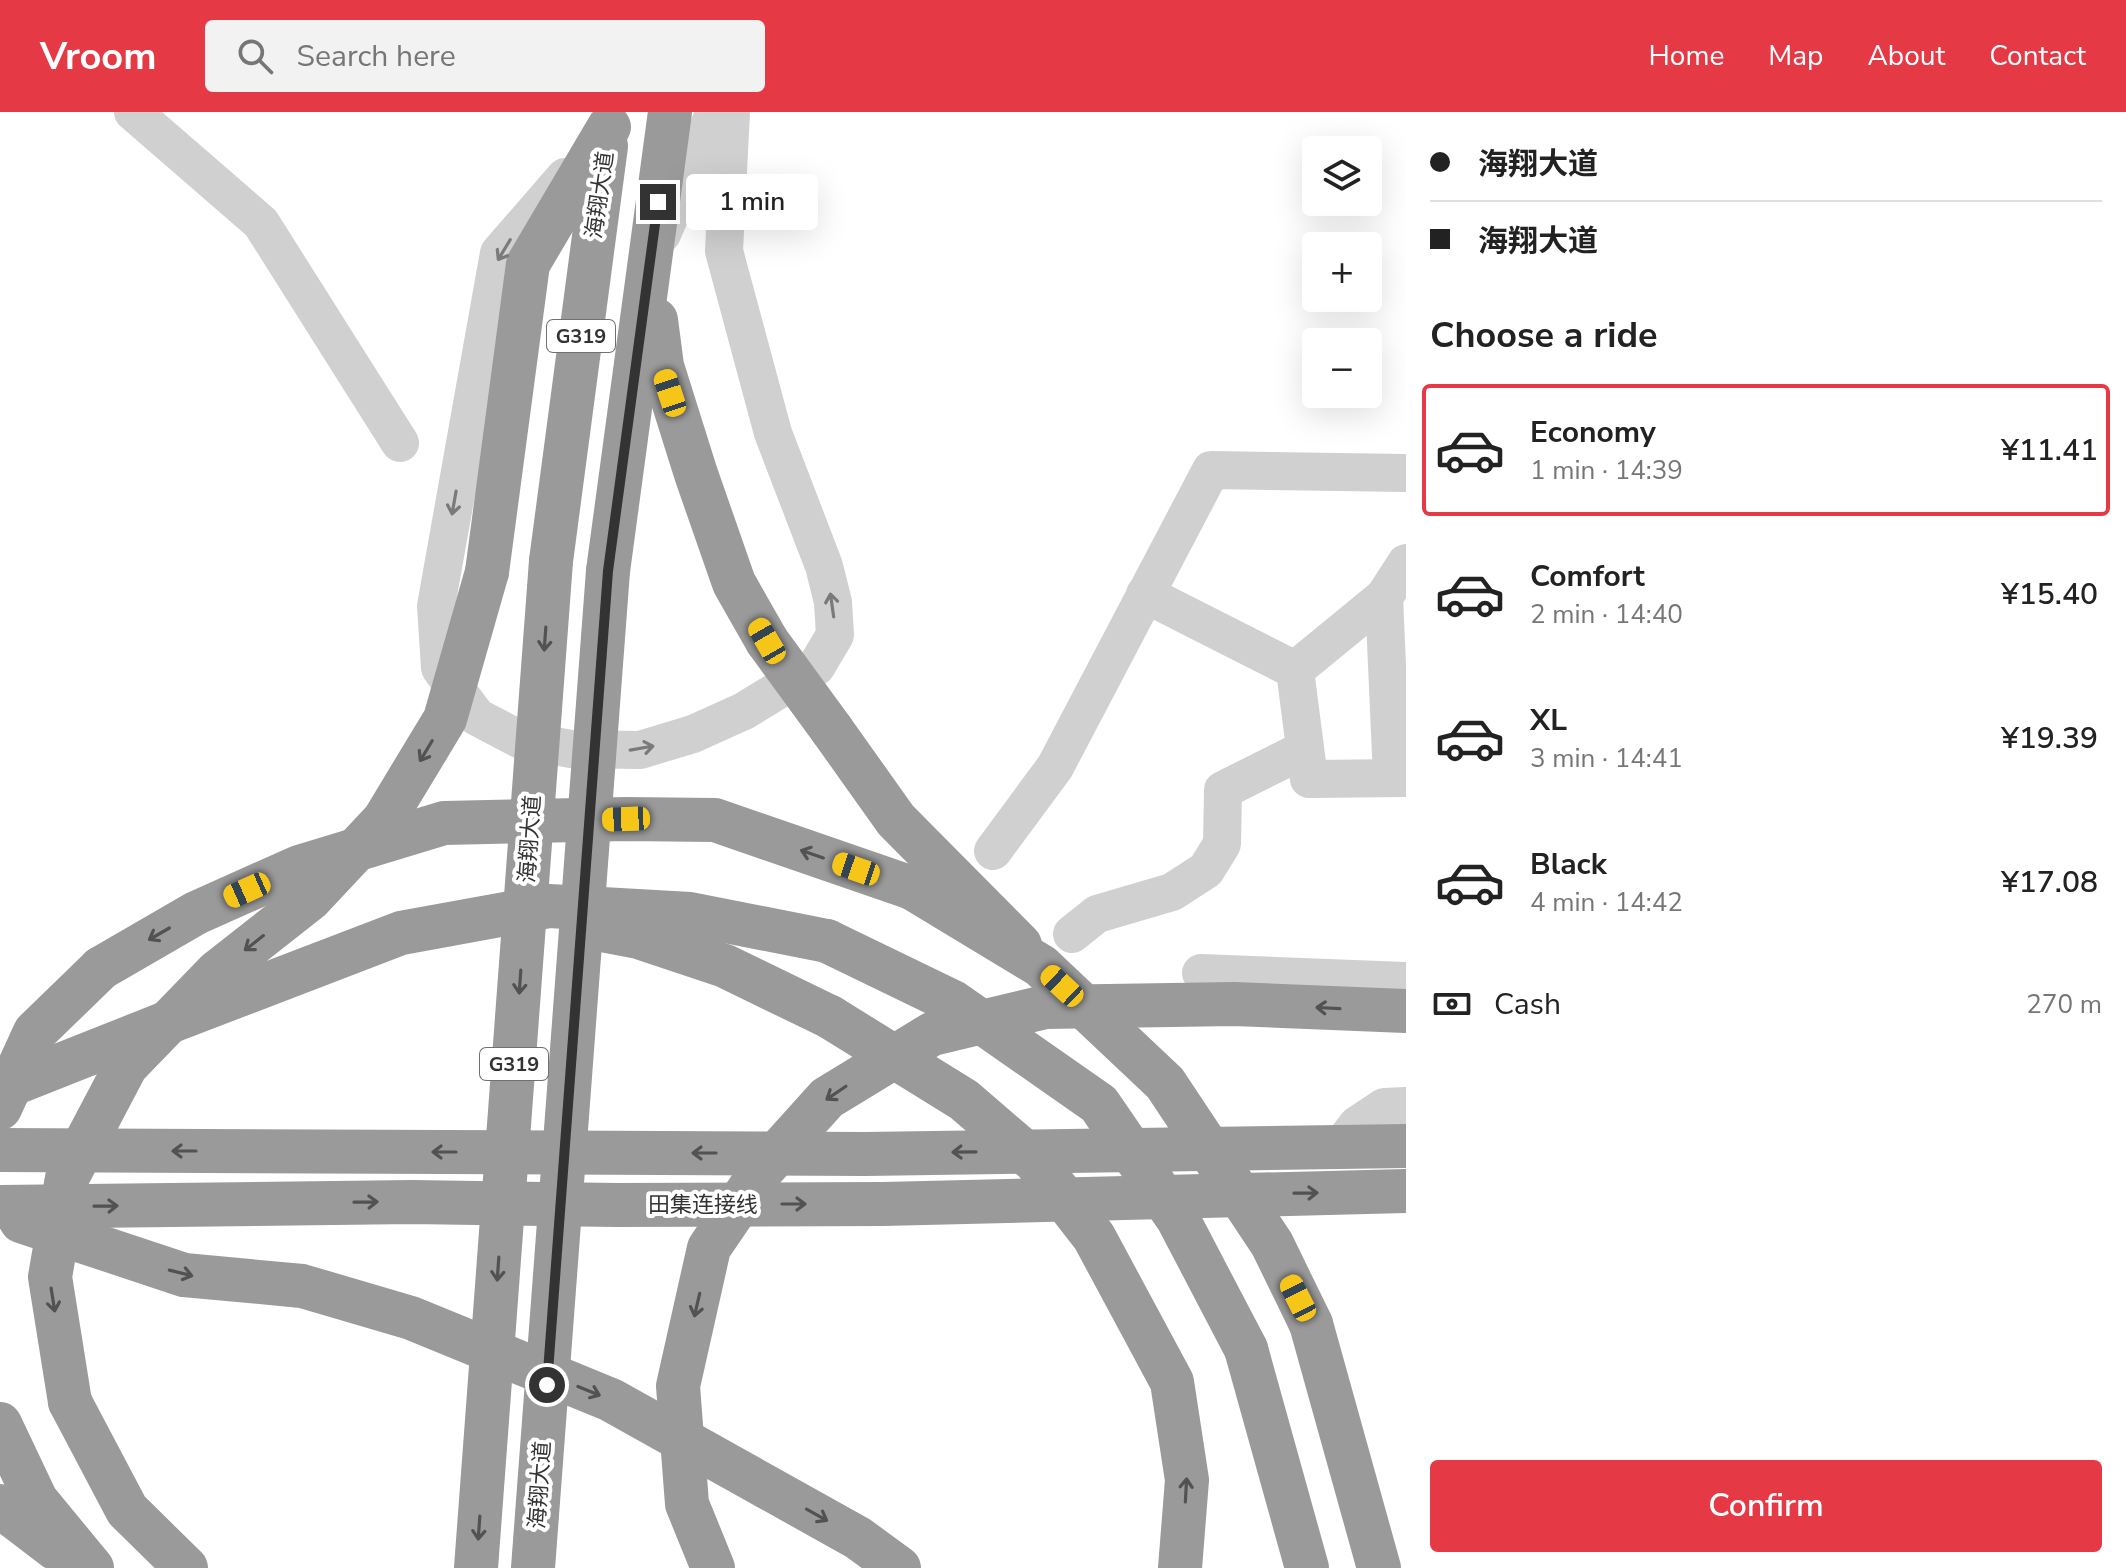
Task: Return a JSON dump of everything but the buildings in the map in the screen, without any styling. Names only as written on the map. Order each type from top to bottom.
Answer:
[{"type":"highway","name":"海翔大道","points":[[533,1568],[608,571],[670,112]]},
{"type":"highway","name":"海翔大道","points":[[476,1568],[551,561],[610,119]]},
{"type":"highway","points":[[186,1568],[127,1510],[70,1402],[50,1277],[67,1178],[126,1066],[217,972],[310,899],[384,820],[445,719],[487,572],[528,264],[610,119]]},
{"type":"highway","points":[[650,262],[662,366],[734,583],[767,641],[896,820],[923,873]]},
{"type":"highway","points":[[0,1108],[35,1032],[101,968],[196,913],[299,867],[444,823],[715,820],[923,873],[1041,966],[1165,1083],[1272,1244],[1311,1324],[1379,1568]]},
{"type":"highway","points":[[0,1089],[401,933],[515,912],[549,906],[690,914],[827,941],[953,1002],[1099,1104],[1178,1219],[1246,1349],[1307,1568]]},
{"type":"highway","points":[[515,912],[638,937],[725,966],[830,1017],[964,1100],[1035,1161],[1094,1237],[1172,1382],[1187,1480],[1180,1568]]},
{"type":"highway","points":[[713,1568],[687,1504],[678,1386],[709,1248],[762,1170],[827,1098],[932,1034],[1045,1007],[1234,1004],[1406,1011]]},
{"type":"highway","points":[[0,1150],[865,1154],[1406,1146]]},
{"type":"highway","name":"田集连接线","points":[[0,1207],[412,1202],[883,1204],[1406,1191]]},
{"type":"highway","points":[[0,1214],[184,1275],[302,1286],[411,1318],[611,1400],[858,1538],[899,1568]]},
{"type":"highway","points":[[0,1424],[36,1500],[92,1568]]},
{"type":"highway","points":[[0,1506],[82,1568]]},
{"type":"street","points":[[133,112],[261,223],[400,443]]},
{"type":"street","points":[[650,262],[715,112]]},
{"type":"street","points":[[610,119],[499,253],[436,606],[440,668],[477,717],[521,740],[571,749],[640,750],[693,734],[744,711],[816,667],[835,635],[833,602],[824,566],[773,433],[724,251],[731,112]]},
{"type":"street","points":[[993,851],[1055,767],[1211,470],[1406,473]]},
{"type":"street","points":[[1295,670],[1384,597],[1406,563]]},
{"type":"street","points":[[1145,594],[1295,670]]},
{"type":"street","points":[[1295,670],[1309,779],[1399,778],[1384,597]]},
{"type":"street","points":[[1072,934],[1097,914],[1172,892],[1206,870],[1222,844],[1223,790],[1305,749]]},
{"type":"street","points":[[1201,973],[1406,981]]},
{"type":"street","points":[[1340,1147],[1357,1125],[1384,1107],[1406,1106]]},
{"type":"route","points":[[547,1385],[608,571],[658,202]]}]
